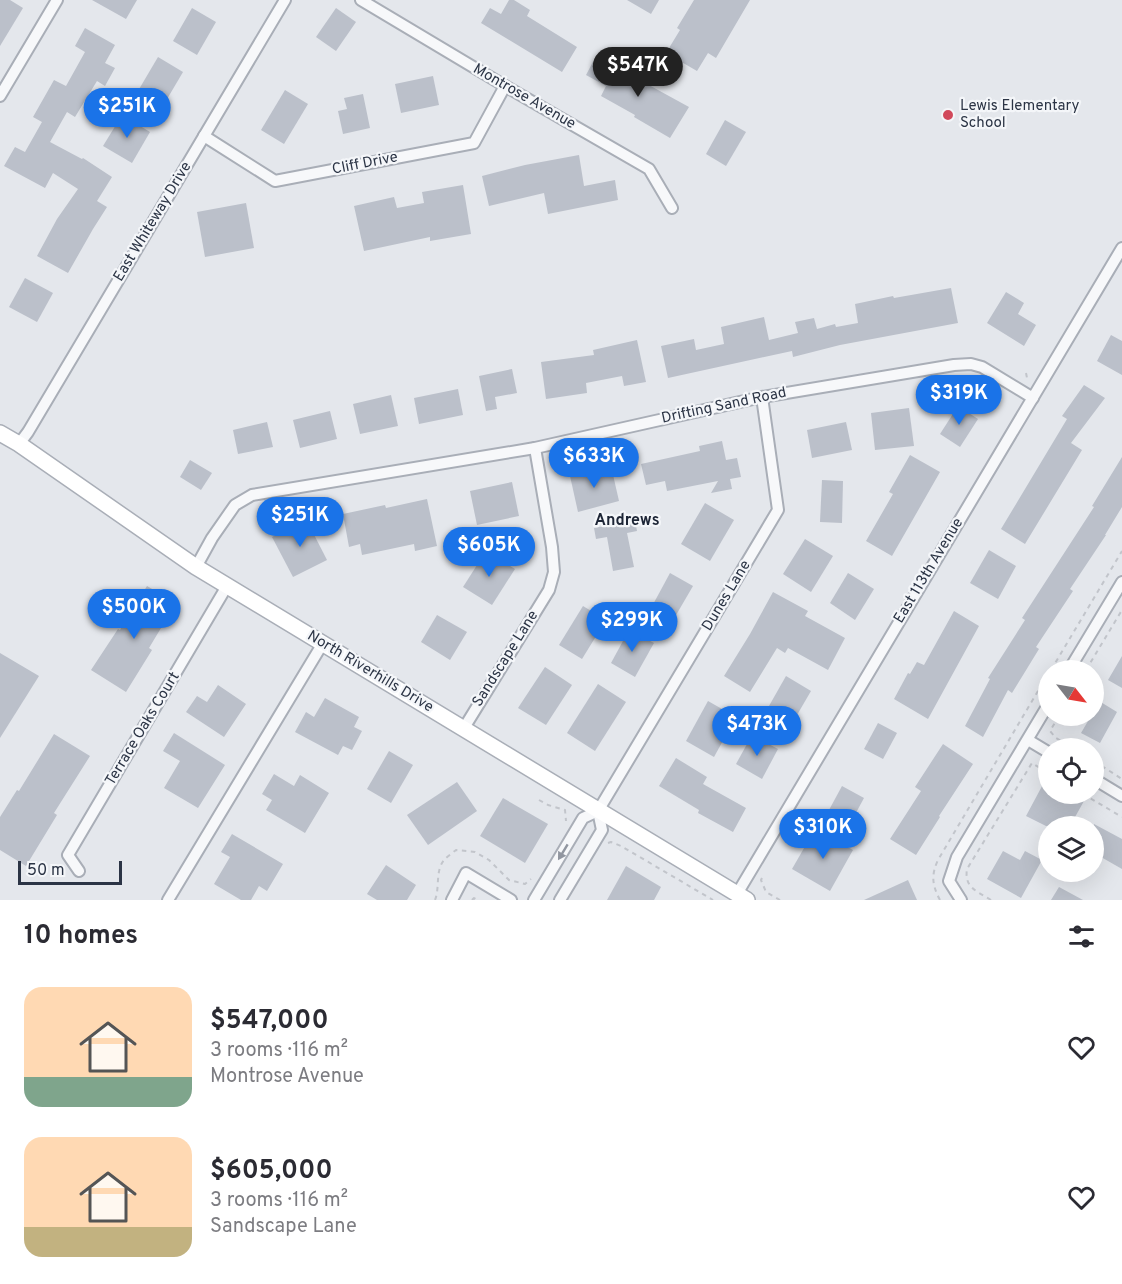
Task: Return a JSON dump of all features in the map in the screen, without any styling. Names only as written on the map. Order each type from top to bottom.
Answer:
[{"type":"street","points":[[0,96],[57,0]]},
{"type":"street","name":"East Whiteway Drive","points":[[19,444],[285,0]]},
{"type":"street","name":"Montrose Avenue","points":[[361,0],[649,169],[672,208]]},
{"type":"street","name":"Cliff Drive","points":[[204,136],[275,181],[474,143],[505,86]]},
{"type":"street","name":"East 113th Avenue","points":[[742,897],[1122,248]]},
{"type":"street","name":"Drifting Sand Road","points":[[196,567],[212,538],[236,505],[252,495],[535,448],[762,397],[954,365],[971,364],[982,367],[1033,398]]},
{"type":"street","name":"Dunes Lane","points":[[534,900],[583,818],[598,811],[778,510],[762,397]]},
{"type":"street","name":"North Riverhills Drive","points":[[0,433],[196,567],[742,897]]},
{"type":"street","name":"Sandscape Lane","points":[[464,728],[549,590],[554,572],[552,547],[535,448]]},
{"type":"street","points":[[1075,660],[1122,582]]},
{"type":"street","name":"Terrace Oaks Court","points":[[79,871],[68,855],[227,586]]},
{"type":"street","points":[[168,900],[323,644]]},
{"type":"street","points":[[961,900],[949,881],[957,857],[1038,722]]},
{"type":"street","points":[[1028,740],[1038,746]]},
{"type":"street","points":[[1104,785],[1122,796]]},
{"type":"street","name":"Dunes Lane","points":[[560,900],[602,830],[598,811]]},
{"type":"street","points":[[452,900],[466,873],[511,900]]},
{"type":"path","points":[[1026,373],[1027,378]]},
{"type":"path","points":[[1057,660],[1122,551]]},
{"type":"path","points":[[1092,660],[1122,610]]},
{"type":"path","points":[[940,900],[932,873],[938,860],[1038,691]]},
{"type":"path","points":[[1053,726],[1050,731],[1056,738]]},
{"type":"path","points":[[991,900],[970,887],[965,878],[967,869],[1032,763],[1038,767]]},
{"type":"path","points":[[1104,767],[1122,778]]},
{"type":"path","points":[[539,800],[565,810],[567,820],[562,829]]},
{"type":"path","points":[[1100,804],[1122,817]]},
{"type":"path","points":[[607,843],[611,842],[621,846],[713,900]]},
{"type":"path","points":[[435,900],[440,867],[444,860],[456,850],[475,852],[489,860],[509,880],[525,884],[533,878]]},
{"type":"path","points":[[472,900],[474,898],[477,900]]},
{"type":"building","points":[[0,0],[10,0],[23,8],[0,46]]},
{"type":"building","points":[[92,0],[137,0],[126,19]]},
{"type":"building","points":[[509,0],[514,0],[530,10],[527,16],[577,47],[562,72],[481,23],[490,8],[501,14]]},
{"type":"building","points":[[627,0],[659,0],[651,14]]},
{"type":"building","points":[[694,0],[750,0],[716,58],[708,53],[697,71],[666,53],[680,30],[677,28]]},
{"type":"building","points":[[192,8],[216,22],[197,55],[173,41]]},
{"type":"building","points":[[336,8],[356,22],[336,51],[316,37]]},
{"type":"building","points":[[85,28],[115,45],[105,63],[115,68],[105,86],[97,81],[75,117],[67,112],[50,142],[83,158],[112,177],[97,201],[107,207],[68,273],[37,256],[57,219],[78,189],[53,173],[45,188],[4,166],[15,147],[25,152],[42,122],[33,117],[54,80],[66,86],[85,52],[75,46]]},
{"type":"building","points":[[596,56],[689,107],[670,138],[601,96],[606,86],[586,75]]},
{"type":"building","points":[[158,57],[183,72],[160,111],[135,96]]},
{"type":"building","points":[[433,76],[439,105],[401,113],[395,84]]},
{"type":"building","points":[[285,90],[308,104],[284,144],[261,130]]},
{"type":"building","points":[[363,94],[370,128],[343,134],[338,111],[347,109],[344,98]]},
{"type":"building","points":[[122,115],[150,132],[132,163],[103,146]]},
{"type":"building","points":[[725,120],[746,132],[726,166],[706,154]]},
{"type":"building","points":[[579,155],[584,186],[615,180],[618,200],[548,214],[544,193],[489,206],[482,176]]},
{"type":"building","points":[[463,185],[471,234],[430,241],[430,237],[364,251],[354,206],[394,197],[397,208],[424,203],[422,192]]},
{"type":"building","points":[[246,203],[254,248],[205,257],[197,212]]},
{"type":"building","points":[[25,278],[53,293],[37,322],[9,307]]},
{"type":"building","points":[[951,288],[958,323],[840,345],[793,357],[792,351],[668,378],[661,346],[694,339],[696,350],[724,344],[721,327],[764,317],[769,340],[798,333],[795,322],[814,318],[817,329],[835,324],[836,327],[858,323],[855,304]]},
{"type":"building","points":[[1006,292],[1024,303],[1018,314],[1036,325],[1024,346],[987,323]]},
{"type":"building","points":[[1111,335],[1122,341],[1122,375],[1097,361]]},
{"type":"building","points":[[637,340],[646,382],[624,386],[622,376],[586,383],[587,393],[546,399],[541,362],[594,355],[593,350]]},
{"type":"building","points":[[512,369],[517,393],[495,397],[497,409],[486,411],[479,376]]},
{"type":"building","points":[[1084,385],[1105,398],[1071,443],[1082,450],[1025,544],[1001,529],[1067,419],[1062,416]]},
{"type":"building","points":[[458,389],[463,415],[419,424],[414,398]]},
{"type":"building","points":[[391,395],[398,426],[360,434],[353,404]]},
{"type":"building","points":[[958,406],[978,419],[960,447],[940,434]]},
{"type":"building","points":[[909,408],[914,446],[875,450],[871,413]]},
{"type":"building","points":[[330,411],[337,439],[300,448],[293,420]]},
{"type":"building","points":[[267,422],[273,447],[238,454],[233,430]]},
{"type":"building","points":[[846,422],[852,450],[812,458],[807,430]]},
{"type":"building","points":[[722,441],[726,460],[737,458],[741,477],[730,479],[732,489],[711,493],[718,481],[667,491],[665,481],[646,485],[641,464],[700,451],[699,446]]},
{"type":"building","points":[[910,455],[940,472],[892,556],[866,541],[893,494],[889,492]]},
{"type":"building","points":[[1122,457],[1122,507],[1070,589],[1073,591],[1036,647],[1039,649],[1012,693],[1008,690],[983,737],[965,726],[990,679],[988,678],[1025,620],[1022,618],[1094,507],[1092,506]]},
{"type":"building","points":[[190,460],[212,473],[201,490],[180,477]]},
{"type":"building","points":[[611,466],[619,501],[578,512],[570,476]]},
{"type":"building","points":[[822,480],[843,481],[842,523],[820,522]]},
{"type":"building","points":[[512,482],[519,516],[477,525],[470,491]]},
{"type":"building","points":[[427,499],[437,546],[415,551],[414,544],[362,555],[360,544],[349,547],[343,514]]},
{"type":"building","points":[[705,503],[734,520],[710,561],[681,544]]},
{"type":"building","points":[[306,519],[327,560],[293,577],[272,537]]},
{"type":"building","points":[[635,520],[637,531],[627,533],[634,567],[613,571],[607,537],[596,539],[594,528]]},
{"type":"building","points":[[805,539],[833,556],[811,592],[783,574]]},
{"type":"building","points":[[989,550],[1016,566],[998,599],[970,583]]},
{"type":"building","points":[[486,551],[515,569],[492,605],[463,587]]},
{"type":"building","points":[[670,573],[693,586],[672,622],[650,610]]},
{"type":"building","points":[[848,573],[874,589],[855,620],[830,603]]},
{"type":"building","points":[[147,586],[176,603],[149,648],[152,650],[126,692],[91,670],[118,629],[120,630]]},
{"type":"building","points":[[773,592],[808,611],[805,616],[845,638],[828,670],[788,648],[785,653],[777,648],[750,692],[724,676]]},
{"type":"building","points":[[583,606],[606,620],[582,659],[559,645]]},
{"type":"building","points":[[954,611],[979,626],[928,719],[894,699],[908,673],[910,674],[917,662],[924,665]]},
{"type":"building","points":[[437,615],[467,632],[450,660],[421,642]]},
{"type":"building","points":[[629,630],[654,643],[635,677],[611,663]]},
{"type":"building","points":[[0,653],[39,676],[0,738]]},
{"type":"building","points":[[1122,656],[1122,688],[1108,680]]},
{"type":"building","points":[[545,667],[572,685],[546,725],[518,708]]},
{"type":"building","points":[[786,676],[811,691],[790,727],[765,713]]},
{"type":"building","points":[[598,684],[626,702],[595,751],[567,733]]},
{"type":"building","points":[[218,685],[246,704],[224,737],[186,712],[197,696],[207,702]]},
{"type":"building","points":[[325,698],[359,717],[354,727],[362,731],[352,750],[343,746],[338,755],[295,732],[306,712],[314,717]]},
{"type":"building","points":[[708,701],[736,717],[714,757],[686,741]]},
{"type":"building","points":[[1104,704],[1117,712],[1103,738],[1090,738],[1081,733],[1085,726],[1104,726]]},
{"type":"building","points":[[878,723],[897,733],[883,759],[864,749]]},
{"type":"building","points":[[174,733],[225,765],[198,808],[164,788],[180,761],[163,751]]},
{"type":"building","points":[[54,734],[90,756],[54,813],[57,815],[26,866],[0,850],[0,817]]},
{"type":"building","points":[[752,735],[778,749],[762,779],[736,764]]},
{"type":"building","points":[[943,744],[973,764],[916,855],[890,839],[921,791],[915,787]]},
{"type":"building","points":[[389,751],[413,765],[391,803],[367,789]]},
{"type":"building","points":[[676,758],[707,777],[703,784],[746,808],[733,832],[698,813],[699,810],[659,786]]},
{"type":"building","points":[[274,774],[294,786],[300,775],[329,793],[305,833],[266,810],[272,800],[262,794]]},
{"type":"building","points":[[457,782],[477,811],[428,845],[407,815]]},
{"type":"building","points":[[842,786],[864,798],[851,822],[829,810]]},
{"type":"building","points":[[1038,794],[1038,804],[1082,804],[1076,816],[1038,816],[1038,822],[1026,816]]},
{"type":"building","points":[[503,798],[548,824],[525,863],[480,836]]},
{"type":"building","points":[[815,829],[853,850],[830,891],[792,869]]},
{"type":"building","points":[[1104,829],[1122,839],[1122,869],[1104,859]]},
{"type":"building","points":[[232,834],[283,864],[267,891],[259,886],[251,900],[241,900],[214,884],[230,857],[221,852]]},
{"type":"building","points":[[1003,851],[1020,860],[1025,851],[1038,858],[1038,867],[1021,898],[987,879]]},
{"type":"building","points":[[386,865],[416,885],[407,900],[377,900],[367,894]]},
{"type":"building","points":[[626,866],[661,887],[654,900],[607,900]]},
{"type":"building","points":[[908,880],[917,900],[864,900]]},
{"type":"building","points":[[1059,887],[1083,900],[1051,900]]},
{"type":"place","name":"Lewis Elementary School","points":[[948,115]]},
{"type":"district","name":"Andrews","points":[[627,521]]}]
